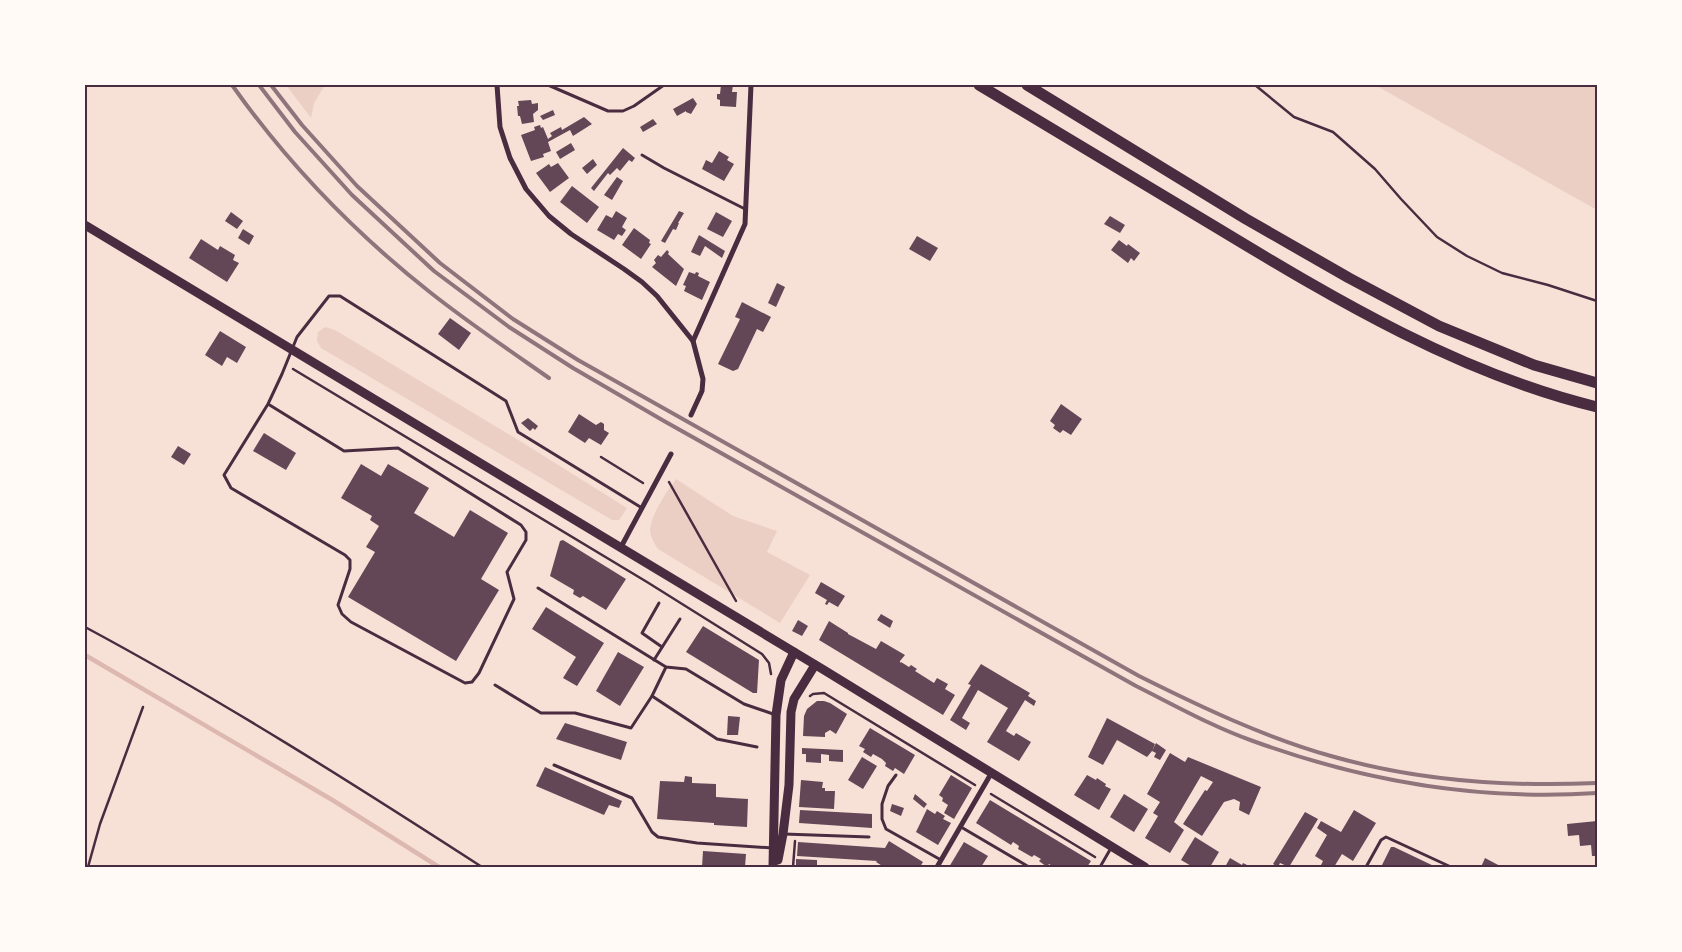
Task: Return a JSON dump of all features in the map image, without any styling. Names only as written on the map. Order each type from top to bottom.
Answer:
[{"type":"highway","points":[[979,85],[1307,282],[1413,338],[1492,375],[1597,407]]},
{"type":"highway","points":[[1027,85],[1254,223],[1349,278],[1439,326],[1534,365],[1597,383]]},
{"type":"street","points":[[497,85],[500,126],[510,158],[526,189],[550,216],[571,234],[624,269],[652,291],[693,341],[703,379],[702,391],[691,415]]},
{"type":"street","points":[[693,341],[745,224],[751,85]]},
{"type":"street","points":[[85,225],[621,547],[1145,867]]},
{"type":"street","points":[[621,547],[671,454]]},
{"type":"street","points":[[775,867],[776,715],[781,680],[794,652]]},
{"type":"street","points":[[775,867],[783,834],[789,785],[791,712],[794,699],[815,665]]},
{"type":"street","points":[[937,867],[992,772]]},
{"type":"lane","points":[[548,85],[608,111],[623,111],[634,106],[664,85]]},
{"type":"lane","points":[[642,154],[664,168],[746,209]]},
{"type":"lane","points":[[268,404],[344,451],[398,448],[521,525],[526,532],[526,540],[508,572],[514,598],[478,673],[472,682],[465,683],[351,622],[342,614],[338,605],[350,569],[350,560],[345,555],[231,488],[226,482],[224,475],[268,404],[297,337],[329,296],[340,296],[506,401],[518,432],[642,508]]},
{"type":"lane","points":[[538,588],[666,667],[686,669],[744,704],[776,715]]},
{"type":"lane","points":[[659,603],[642,633],[662,647]]},
{"type":"lane","points":[[654,660],[680,619]]},
{"type":"lane","points":[[495,685],[541,713],[575,713],[631,728],[652,696],[666,667]]},
{"type":"lane","points":[[652,696],[717,739],[757,747]]},
{"type":"lane","points":[[554,765],[632,798],[652,832],[658,837],[697,843],[774,848]]},
{"type":"lane","points":[[896,775],[888,786],[882,804],[882,819],[886,829],[941,860]]},
{"type":"lane","points":[[961,827],[1029,867]]},
{"type":"lane","points":[[783,834],[869,837]]},
{"type":"lane","points":[[1366,867],[1380,840],[1386,837],[1451,867]]},
{"type":"lane","points":[[1100,867],[1112,847]]},
{"type":"path","points":[[1255,85],[1294,117],[1333,132],[1375,170],[1437,237],[1467,256],[1502,274],[1548,285],[1597,301]]},
{"type":"path","points":[[286,365],[762,654],[769,663],[772,678]]},
{"type":"path","points":[[601,457],[643,483]]},
{"type":"path","points":[[669,482],[736,601]]},
{"type":"path","points":[[85,627],[183,681],[332,771],[482,867]]},
{"type":"path","points":[[813,694],[824,693],[1103,862]]},
{"type":"path","points":[[88,867],[100,824],[144,707]]},
{"type":"shaded area","points":[[286,85],[325,85],[314,103],[311,118]]},
{"type":"shaded area","points":[[1375,85],[1597,85],[1597,210]]},
{"type":"shaded area","points":[[325,327],[335,330],[520,441],[627,508],[619,520],[612,520],[321,348],[317,341],[318,332]]},
{"type":"shaded area","points":[[676,479],[733,516],[777,531],[767,552],[810,575],[780,623],[658,549],[651,536],[651,525],[660,504]]},
{"type":"building","points":[[721,85],[733,85],[732,92],[737,92],[736,107],[720,106],[717,94],[720,94]]},
{"type":"building","points":[[693,98],[697,104],[691,114],[686,111],[677,116],[673,109]]},
{"type":"building","points":[[531,100],[532,104],[538,103],[538,110],[533,114],[534,122],[522,124],[520,116],[518,116],[518,101]]},
{"type":"building","points":[[553,110],[555,115],[543,120],[540,116]]},
{"type":"building","points":[[584,117],[592,124],[573,136],[570,130],[548,142],[551,151],[543,154],[544,157],[531,161],[521,135],[535,130],[534,127],[540,125],[541,128],[543,127],[548,139],[552,136],[550,133],[561,127],[562,130]]},
{"type":"building","points":[[653,119],[657,124],[643,132],[640,127]]},
{"type":"building","points":[[571,143],[575,150],[560,159],[556,152]]},
{"type":"building","points":[[623,148],[635,158],[632,162],[629,160],[620,171],[617,168],[610,175],[608,173],[594,191],[591,188]]},
{"type":"building","points":[[719,151],[729,157],[727,160],[734,164],[724,181],[702,169],[706,160],[712,163]]},
{"type":"building","points":[[593,159],[597,165],[587,174],[582,168]]},
{"type":"building","points":[[558,163],[569,178],[550,192],[536,173],[549,164],[551,167]]},
{"type":"building","points":[[617,177],[623,181],[612,200],[604,195]]},
{"type":"building","points":[[572,186],[599,207],[587,223],[560,202]]},
{"type":"building","points":[[616,211],[627,218],[622,227],[626,230],[622,236],[618,234],[614,240],[597,230],[606,215],[612,218]]},
{"type":"building","points":[[679,211],[684,213],[676,230],[673,229],[665,243],[661,241]]},
{"type":"building","points":[[231,212],[243,221],[237,229],[225,221]]},
{"type":"building","points":[[716,212],[732,221],[723,237],[707,229]]},
{"type":"building","points":[[1110,216],[1125,225],[1120,233],[1104,224]]},
{"type":"building","points":[[634,228],[650,240],[649,243],[651,244],[641,259],[622,245]]},
{"type":"building","points":[[243,229],[254,236],[249,245],[238,238]]},
{"type":"building","points":[[699,235],[725,251],[722,258],[705,246],[700,256],[691,252]]},
{"type":"building","points":[[917,236],[938,248],[930,261],[909,249]]},
{"type":"building","points":[[201,239],[218,250],[220,246],[235,255],[233,260],[239,263],[227,282],[189,258]]},
{"type":"building","points":[[1119,240],[1140,253],[1134,261],[1131,258],[1128,263],[1111,250]]},
{"type":"building","points":[[667,250],[668,254],[684,269],[676,286],[652,267],[656,263],[654,260],[658,255],[661,257]]},
{"type":"building","points":[[689,272],[699,273],[698,276],[710,282],[702,300],[684,291],[686,286],[683,285]]},
{"type":"building","points":[[777,283],[785,287],[776,307],[768,303]]},
{"type":"building","points":[[742,302],[771,317],[763,332],[757,329],[738,369],[733,371],[718,364],[740,319],[735,317]]},
{"type":"building","points":[[450,318],[471,333],[459,350],[438,334]]},
{"type":"building","points":[[220,331],[246,347],[237,363],[227,357],[222,366],[205,355]]},
{"type":"building","points":[[1061,404],[1082,419],[1071,435],[1063,430],[1060,433],[1053,428],[1055,425],[1050,421]]},
{"type":"building","points":[[579,414],[596,425],[601,422],[604,424],[604,430],[609,433],[601,445],[589,438],[585,443],[568,432]]},
{"type":"building","points":[[528,418],[538,426],[535,430],[533,428],[530,431],[521,423]]},
{"type":"building","points":[[264,433],[296,453],[286,470],[253,451]]},
{"type":"building","points":[[178,446],[191,454],[184,465],[171,457]]},
{"type":"building","points":[[361,464],[381,476],[388,464],[429,488],[414,513],[454,537],[470,510],[508,533],[481,579],[499,590],[456,661],[348,597],[375,552],[366,547],[379,526],[370,520],[372,516],[341,498]]},
{"type":"building","points":[[563,540],[626,579],[606,610],[583,596],[580,598],[573,594],[574,590],[550,576],[560,541]]},
{"type":"building","points":[[821,582],[845,596],[838,607],[829,602],[827,605],[825,604],[827,600],[815,593]]},
{"type":"building","points":[[546,607],[604,643],[577,686],[563,678],[576,657],[532,629]]},
{"type":"building","points":[[881,614],[893,621],[890,628],[877,620]]},
{"type":"building","points":[[798,620],[808,626],[802,636],[792,631]]},
{"type":"building","points":[[829,621],[876,649],[881,641],[905,655],[900,663],[909,667],[911,665],[917,669],[915,671],[934,683],[937,678],[948,684],[945,689],[955,695],[943,715],[819,640]]},
{"type":"building","points":[[703,626],[759,660],[757,693],[753,693],[686,652]]},
{"type":"building","points":[[618,652],[644,667],[620,706],[596,691]]},
{"type":"building","points":[[981,664],[1030,693],[1028,696],[1036,701],[1034,706],[1025,700],[1001,739],[1006,731],[1014,736],[1016,733],[1031,742],[1019,761],[987,742],[1008,708],[978,690],[962,718],[970,723],[966,730],[950,720],[971,685],[968,684]]},
{"type":"building","points":[[817,701],[830,703],[847,714],[836,734],[830,730],[825,733],[825,737],[803,736],[804,716],[807,709]]},
{"type":"building","points":[[728,716],[740,717],[738,735],[727,735]]},
{"type":"building","points":[[1107,718],[1155,744],[1147,757],[1117,740],[1103,765],[1088,757]]},
{"type":"building","points":[[565,723],[627,742],[621,760],[556,739]]},
{"type":"building","points":[[870,728],[915,755],[904,774],[895,768],[893,771],[885,766],[886,763],[882,759],[873,754],[871,757],[863,752],[865,749],[859,746]]},
{"type":"building","points":[[1156,743],[1166,750],[1160,760],[1154,757],[1156,753],[1152,751]]},
{"type":"building","points":[[802,748],[843,750],[843,762],[829,761],[829,755],[821,754],[821,763],[806,762],[806,754],[802,754]]},
{"type":"building","points":[[1170,753],[1185,762],[1188,757],[1261,787],[1249,815],[1239,810],[1240,802],[1234,799],[1224,802],[1202,836],[1183,824],[1205,790],[1207,791],[1213,782],[1201,776],[1174,822],[1184,830],[1170,853],[1145,838],[1158,816],[1153,813],[1160,802],[1147,794]]},
{"type":"building","points":[[862,757],[877,766],[863,789],[848,780]]},
{"type":"building","points":[[545,767],[622,801],[619,808],[609,805],[604,815],[536,786]]},
{"type":"building","points":[[951,775],[972,788],[954,819],[944,813],[948,805],[942,801],[943,798],[939,795]]},
{"type":"building","points":[[1087,775],[1096,780],[1097,778],[1111,789],[1099,810],[1074,795]]},
{"type":"building","points":[[685,776],[692,777],[692,783],[716,784],[716,797],[748,799],[747,827],[657,819],[660,781],[684,782]]},
{"type":"building","points":[[801,780],[823,782],[822,788],[825,788],[825,791],[835,791],[834,809],[799,807]]},
{"type":"building","points":[[915,794],[927,804],[924,808],[913,799]]},
{"type":"building","points":[[1124,794],[1148,809],[1134,832],[1110,817]]},
{"type":"building","points":[[990,800],[1091,861],[1087,867],[1054,867],[1049,864],[1047,867],[1039,861],[1041,859],[1034,855],[1032,857],[1018,849],[1019,846],[1013,842],[1011,845],[976,823]]},
{"type":"building","points":[[892,804],[904,808],[901,816],[890,811]]},
{"type":"building","points":[[927,809],[935,814],[937,811],[945,816],[943,819],[951,823],[938,845],[916,832]]},
{"type":"building","points":[[800,810],[872,814],[872,828],[799,823]]},
{"type":"building","points":[[1354,810],[1376,823],[1353,861],[1342,854],[1334,867],[1320,867],[1323,861],[1315,856],[1327,835],[1317,828],[1321,821],[1341,832]]},
{"type":"building","points":[[1305,812],[1318,819],[1289,867],[1280,863],[1278,867],[1273,864]]},
{"type":"building","points":[[1597,821],[1597,856],[1592,856],[1591,845],[1580,846],[1579,835],[1568,836],[1567,824]]},
{"type":"building","points":[[1195,837],[1219,852],[1210,867],[1193,867],[1181,860]]},
{"type":"building","points":[[889,841],[923,862],[920,867],[884,867],[877,861],[797,856],[798,842],[885,848]]},
{"type":"building","points":[[964,842],[988,856],[981,867],[949,867]]},
{"type":"building","points":[[1391,847],[1394,847],[1436,867],[1381,867]]},
{"type":"building","points":[[703,851],[746,854],[745,867],[702,867]]},
{"type":"building","points":[[1230,858],[1242,865],[1243,863],[1247,865],[1245,867],[1225,867]]},
{"type":"building","points":[[1485,858],[1502,867],[1481,867]]},
{"type":"building","points":[[796,859],[817,860],[817,867],[796,867]]},
{"type":"waterway","points":[[85,655],[334,801],[439,867]]},
{"type":"railway","points":[[232,85],[276,143],[324,196],[376,247],[445,304],[549,378]]},
{"type":"railway","points":[[259,85],[295,132],[352,195],[434,271],[509,327],[573,368],[664,421],[1136,686],[1208,722],[1253,741],[1295,755],[1379,777],[1466,791],[1553,795],[1597,793]]},
{"type":"railway","points":[[271,85],[302,125],[357,186],[440,263],[513,319],[578,360],[1139,676],[1257,731],[1363,765],[1429,777],[1496,783],[1597,783]]}]
